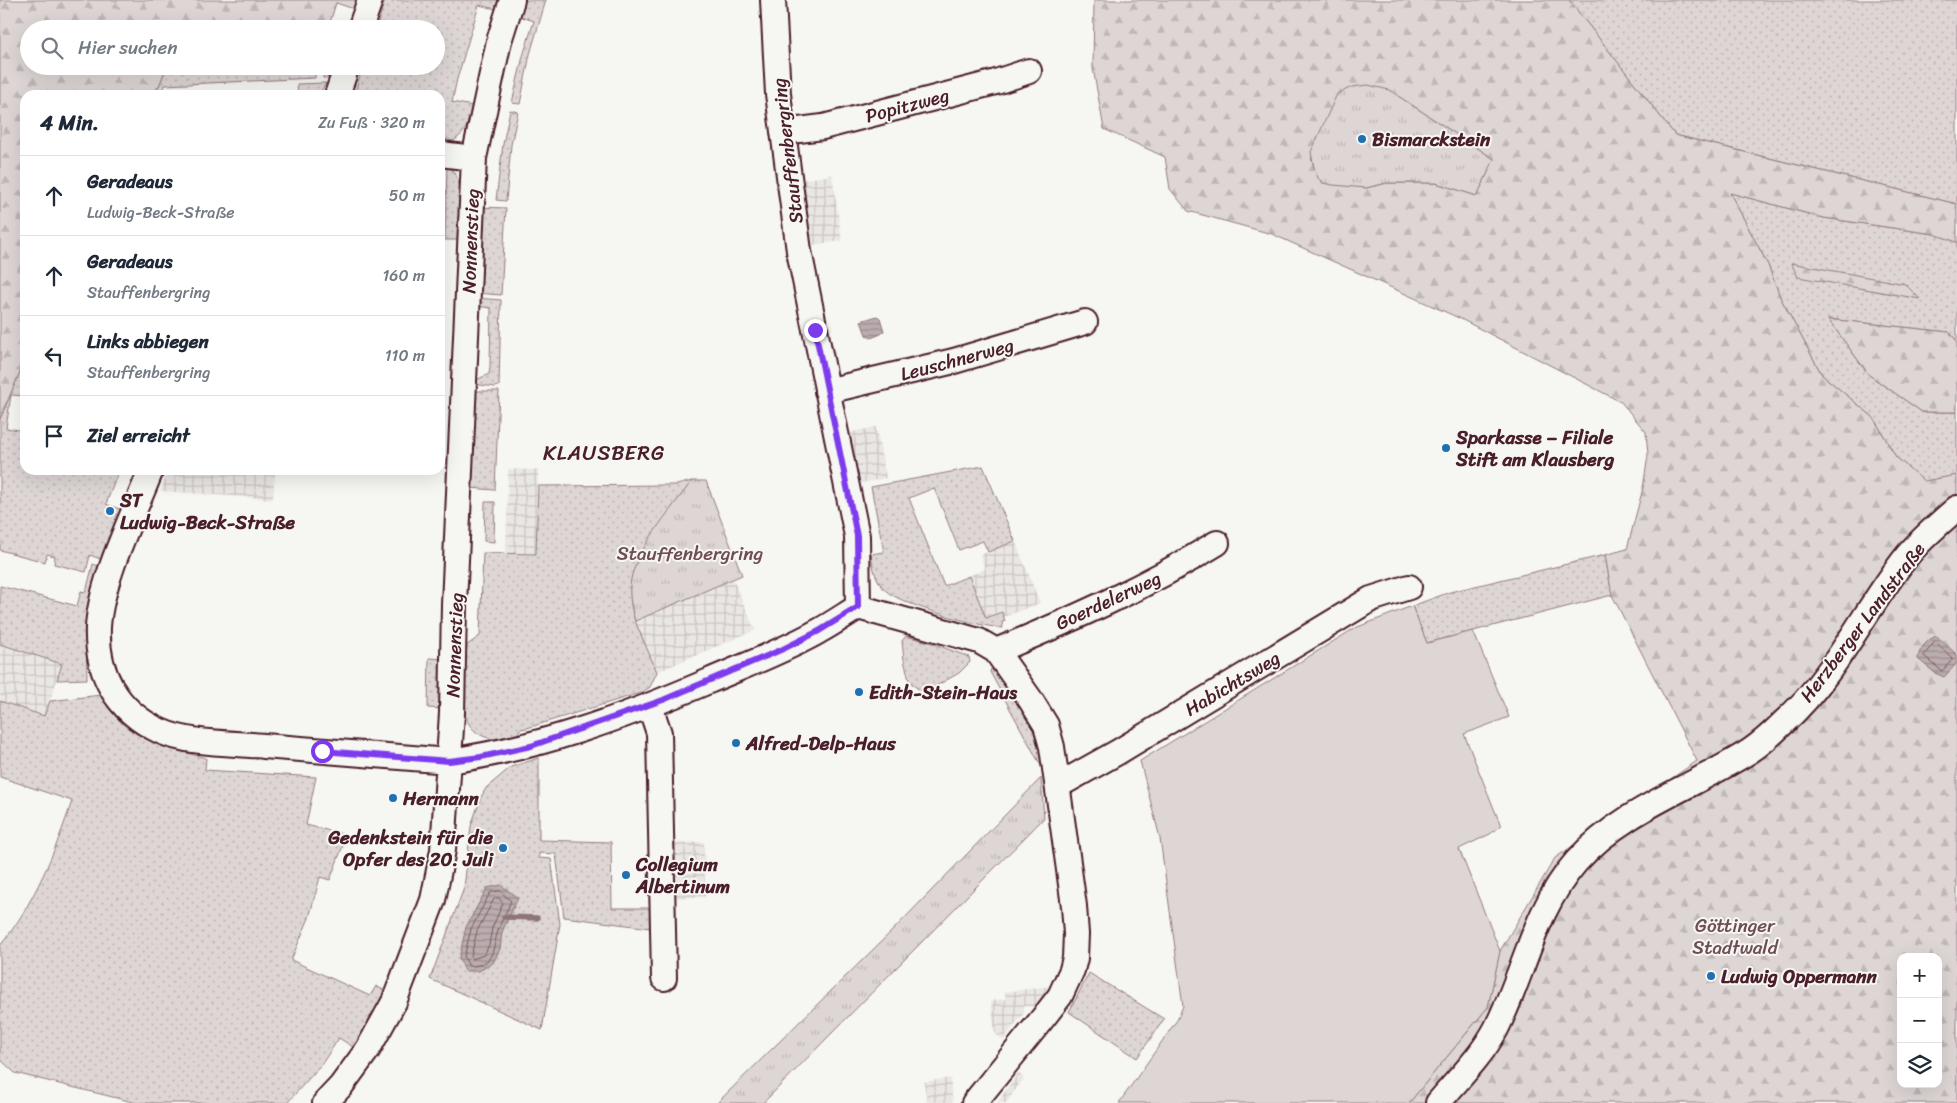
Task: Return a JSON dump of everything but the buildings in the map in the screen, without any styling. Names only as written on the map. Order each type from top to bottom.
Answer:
[{"type":"street","points":[[363,20],[370,0]]},
{"type":"street","name":"Nonnenstieg","points":[[325,1103],[368,1049],[394,1002],[433,900],[443,850],[449,761],[474,158],[499,41],[512,0]]},
{"type":"street","name":"Stauffenbergring","points":[[773,0],[778,94],[799,250],[857,536],[858,607]]},
{"type":"street","name":"Popitzweg","points":[[783,132],[823,127],[996,82],[1028,70]]},
{"type":"street","points":[[339,90],[344,75]]},
{"type":"street","points":[[445,155],[474,158]]},
{"type":"street","name":"Leuschnerweg","points":[[827,391],[954,361],[1085,322]]},
{"type":"street","points":[[149,475],[102,599],[98,628],[101,664],[105,679],[120,700],[136,716],[160,731],[182,737],[226,744],[449,761],[481,757],[531,746],[650,706],[783,649],[819,631],[858,607],[979,641],[996,651],[1030,699],[1046,726],[1052,747],[1076,934],[1072,970],[1060,996],[974,1103]]},
{"type":"street","name":"Herzberger Landstraße","points":[[1438,1103],[1480,1054],[1495,1030],[1512,992],[1538,922],[1555,889],[1576,861],[1603,835],[1630,817],[1751,750],[1785,722],[1828,673],[1908,555],[1928,533],[1957,508]]},
{"type":"street","name":"Goerdelerweg","points":[[996,651],[1130,591],[1182,565],[1217,543]]},
{"type":"street","name":"Habichtsweg","points":[[1058,786],[1118,752],[1371,599],[1409,587]]},
{"type":"street","points":[[650,706],[658,733],[664,978]]},
{"type":"shaded area","points":[[832,175],[842,241],[811,245],[801,180]]},
{"type":"shaded area","points":[[876,427],[886,478],[857,484],[847,433]]},
{"type":"shaded area","points":[[508,469],[538,470],[536,554],[506,553]]},
{"type":"shaded area","points":[[166,475],[275,475],[273,499],[161,491]]},
{"type":"shaded area","points":[[1015,541],[1040,603],[1004,617],[1002,612],[986,618],[969,576],[985,569],[980,555]]},
{"type":"shaded area","points":[[733,579],[755,630],[657,672],[635,621]]},
{"type":"shaded area","points":[[0,644],[62,664],[45,716],[0,701]]},
{"type":"shaded area","points":[[704,842],[705,897],[676,898],[675,843]]},
{"type":"shaded area","points":[[1052,986],[1036,1007],[1024,1006],[1024,1013],[1003,1040],[995,1033],[991,1001],[1006,999],[1005,992]]},
{"type":"shaded area","points":[[1018,1073],[1024,1078],[1006,1103],[997,1103]]},
{"type":"shaded area","points":[[950,1078],[953,1103],[927,1103],[924,1082]]},
{"type":"green space","points":[[0,0],[356,0],[354,9],[336,3],[331,20],[20,20],[20,75],[163,75],[155,90],[20,90],[20,372],[0,419]]},
{"type":"green space","points":[[385,0],[503,0],[500,10],[479,5],[452,102],[472,106],[468,122],[458,138],[453,141],[445,139],[445,90],[356,90],[360,75],[445,75],[445,20],[379,20]]},
{"type":"green space","points":[[525,0],[546,0],[530,54],[520,104],[512,103],[523,56],[534,21],[519,16]]},
{"type":"green space","name":"Göttinger Stadtwald","points":[[1094,0],[1569,0],[1675,135],[1957,204],[1957,242],[1934,234],[1824,218],[1730,193],[1768,265],[1781,299],[1822,375],[1873,417],[1896,457],[1924,481],[1957,475],[1957,1103],[1409,1103],[1488,1007],[1500,951],[1555,858],[1697,761],[1612,595],[1605,555],[1627,549],[1643,488],[1648,455],[1646,432],[1621,402],[1459,318],[1272,234],[1188,211],[1170,189],[1165,157],[1104,129],[1093,68]],"holes":[[[1389,90],[1494,159],[1477,196],[1436,183],[1387,183],[1366,188],[1318,178],[1311,158]]]},
{"type":"green space","points":[[1569,0],[1957,0],[1957,204],[1675,135]]},
{"type":"green space","points":[[163,75],[315,75],[315,78],[165,85],[162,90],[155,90]]},
{"type":"green space","points":[[323,75],[329,75],[328,78],[323,78]]},
{"type":"green space","points":[[326,83],[322,90],[298,90],[297,84]]},
{"type":"green space","points":[[1368,85],[1389,90],[1494,159],[1477,196],[1436,183],[1387,183],[1366,188],[1323,183],[1318,178],[1311,152],[1337,94],[1352,87]]},
{"type":"green space","points":[[510,110],[518,112],[511,145],[506,201],[496,200],[503,144]]},
{"type":"green space","points":[[447,165],[454,171],[460,189],[459,240],[445,240]]},
{"type":"green space","points":[[1730,193],[1824,218],[1934,234],[1957,242],[1957,341],[1949,332],[1828,319],[1869,375],[1922,412],[1957,412],[1957,475],[1924,482],[1896,457],[1873,417],[1822,375],[1781,299],[1768,265]]},
{"type":"green space","points":[[479,207],[506,208],[501,295],[475,293]]},
{"type":"green space","points":[[1791,263],[1905,284],[1920,299],[1798,277]]},
{"type":"green space","points":[[476,298],[501,300],[499,386],[495,387],[473,384],[474,381],[489,374],[490,368],[491,308],[476,306]]},
{"type":"green space","points":[[1828,319],[1949,332],[1957,341],[1957,412],[1922,412],[1869,375]]},
{"type":"green space","points":[[20,372],[20,396],[11,395],[6,428],[20,430],[20,475],[117,475],[106,504],[122,510],[103,560],[90,555],[86,572],[54,564],[55,556],[47,554],[45,562],[0,550],[0,419]]},
{"type":"green space","points":[[472,391],[499,391],[495,490],[469,488]]},
{"type":"green space","points":[[983,466],[1015,541],[988,552],[983,541],[959,550],[934,488],[909,498],[944,586],[969,576],[986,618],[1002,612],[1005,621],[1002,622],[1003,628],[977,624],[941,614],[894,596],[885,590],[879,582],[871,554],[884,552],[871,487]]},
{"type":"green space","points":[[692,481],[654,534],[633,572],[630,587],[631,605],[635,621],[657,672],[650,687],[643,692],[520,729],[515,739],[494,739],[479,734],[470,725],[464,713],[462,681],[463,648],[480,636],[483,553],[536,554],[538,486],[677,485]]},
{"type":"green space","name":"Stauffenbergring","points":[[692,481],[706,481],[742,575],[635,621],[630,599],[632,573],[654,532]]},
{"type":"green space","points":[[485,502],[495,502],[494,542],[484,541]]},
{"type":"green space","points":[[1605,555],[1612,595],[1427,643],[1412,606],[1450,592]]},
{"type":"green space","points":[[93,564],[101,567],[86,638],[87,679],[57,680],[62,664],[0,644],[0,586],[77,606],[81,591],[86,592]]},
{"type":"green space","points":[[1412,606],[1427,643],[1473,631],[1509,717],[1464,734],[1501,826],[1490,834],[1459,849],[1500,951],[1488,1007],[1409,1103],[1119,1103],[1177,1020],[1183,1006],[1160,838],[1140,761],[1355,628]]},
{"type":"green space","points":[[906,636],[929,642],[969,657],[970,662],[959,673],[927,691],[920,690],[909,680],[902,641]]},
{"type":"green space","points":[[429,658],[443,659],[441,709],[428,708]]},
{"type":"green space","points":[[991,669],[1007,685],[1033,722],[1041,742],[1047,777],[990,672]]},
{"type":"green space","points":[[101,695],[114,715],[132,731],[163,746],[206,758],[205,770],[316,777],[306,825],[347,835],[330,880],[320,877],[309,918],[291,960],[370,996],[376,986],[387,992],[356,1049],[339,1038],[321,1065],[287,1103],[137,1103],[15,1073],[0,1059],[0,946],[23,913],[42,877],[72,801],[0,777],[0,701],[44,716],[50,701]]},
{"type":"green space","points":[[539,758],[539,840],[611,842],[612,908],[650,908],[650,928],[564,917],[556,854],[539,853],[539,858],[551,859],[560,924],[542,1030],[430,979],[464,888],[471,826],[481,797],[486,788],[511,767]]},
{"type":"green space","points":[[1041,778],[1044,818],[763,1103],[717,1103],[896,927]]},
{"type":"green space","points":[[1089,973],[1164,1019],[1137,1058],[1069,1012]]},
{"type":"water","points":[[877,316],[880,318],[884,331],[871,338],[866,335],[861,321]]},
{"type":"water","points":[[1937,636],[1957,655],[1957,663],[1944,677],[1935,673],[1918,659],[1924,645],[1930,639]]},
{"type":"water","points":[[501,885],[518,898],[502,932],[500,949],[493,963],[479,971],[465,971],[459,958],[466,927],[487,888]]},
{"type":"waterway","points":[[504,917],[537,918]]},
{"type":"place","name":"Bismarckstein","points":[[1362,139]]},
{"type":"place","name":"Sparkasse – Filiale Stift am Klausberg","points":[[1446,448]]},
{"type":"place","name":"ST Ludwig-Beck-Straße","points":[[110,511]]},
{"type":"place","name":"Edith-Stein-Haus","points":[[859,692]]},
{"type":"place","name":"Alfred-Delp-Haus","points":[[736,743]]},
{"type":"place","name":"Hermann","points":[[393,798]]},
{"type":"place","name":"Gedenkstein für die Opfer des 20. Juli","points":[[503,848]]},
{"type":"place","name":"Collegium Albertinum","points":[[626,875]]},
{"type":"place","name":"Ludwig Oppermann","points":[[1711,976]]},
{"type":"district","name":"KLAUSBERG","points":[[604,453]]},
{"type":"route","points":[[322,751],[449,761],[481,757],[531,746],[650,706],[783,649],[819,631],[858,607],[857,536],[815,330]]}]
